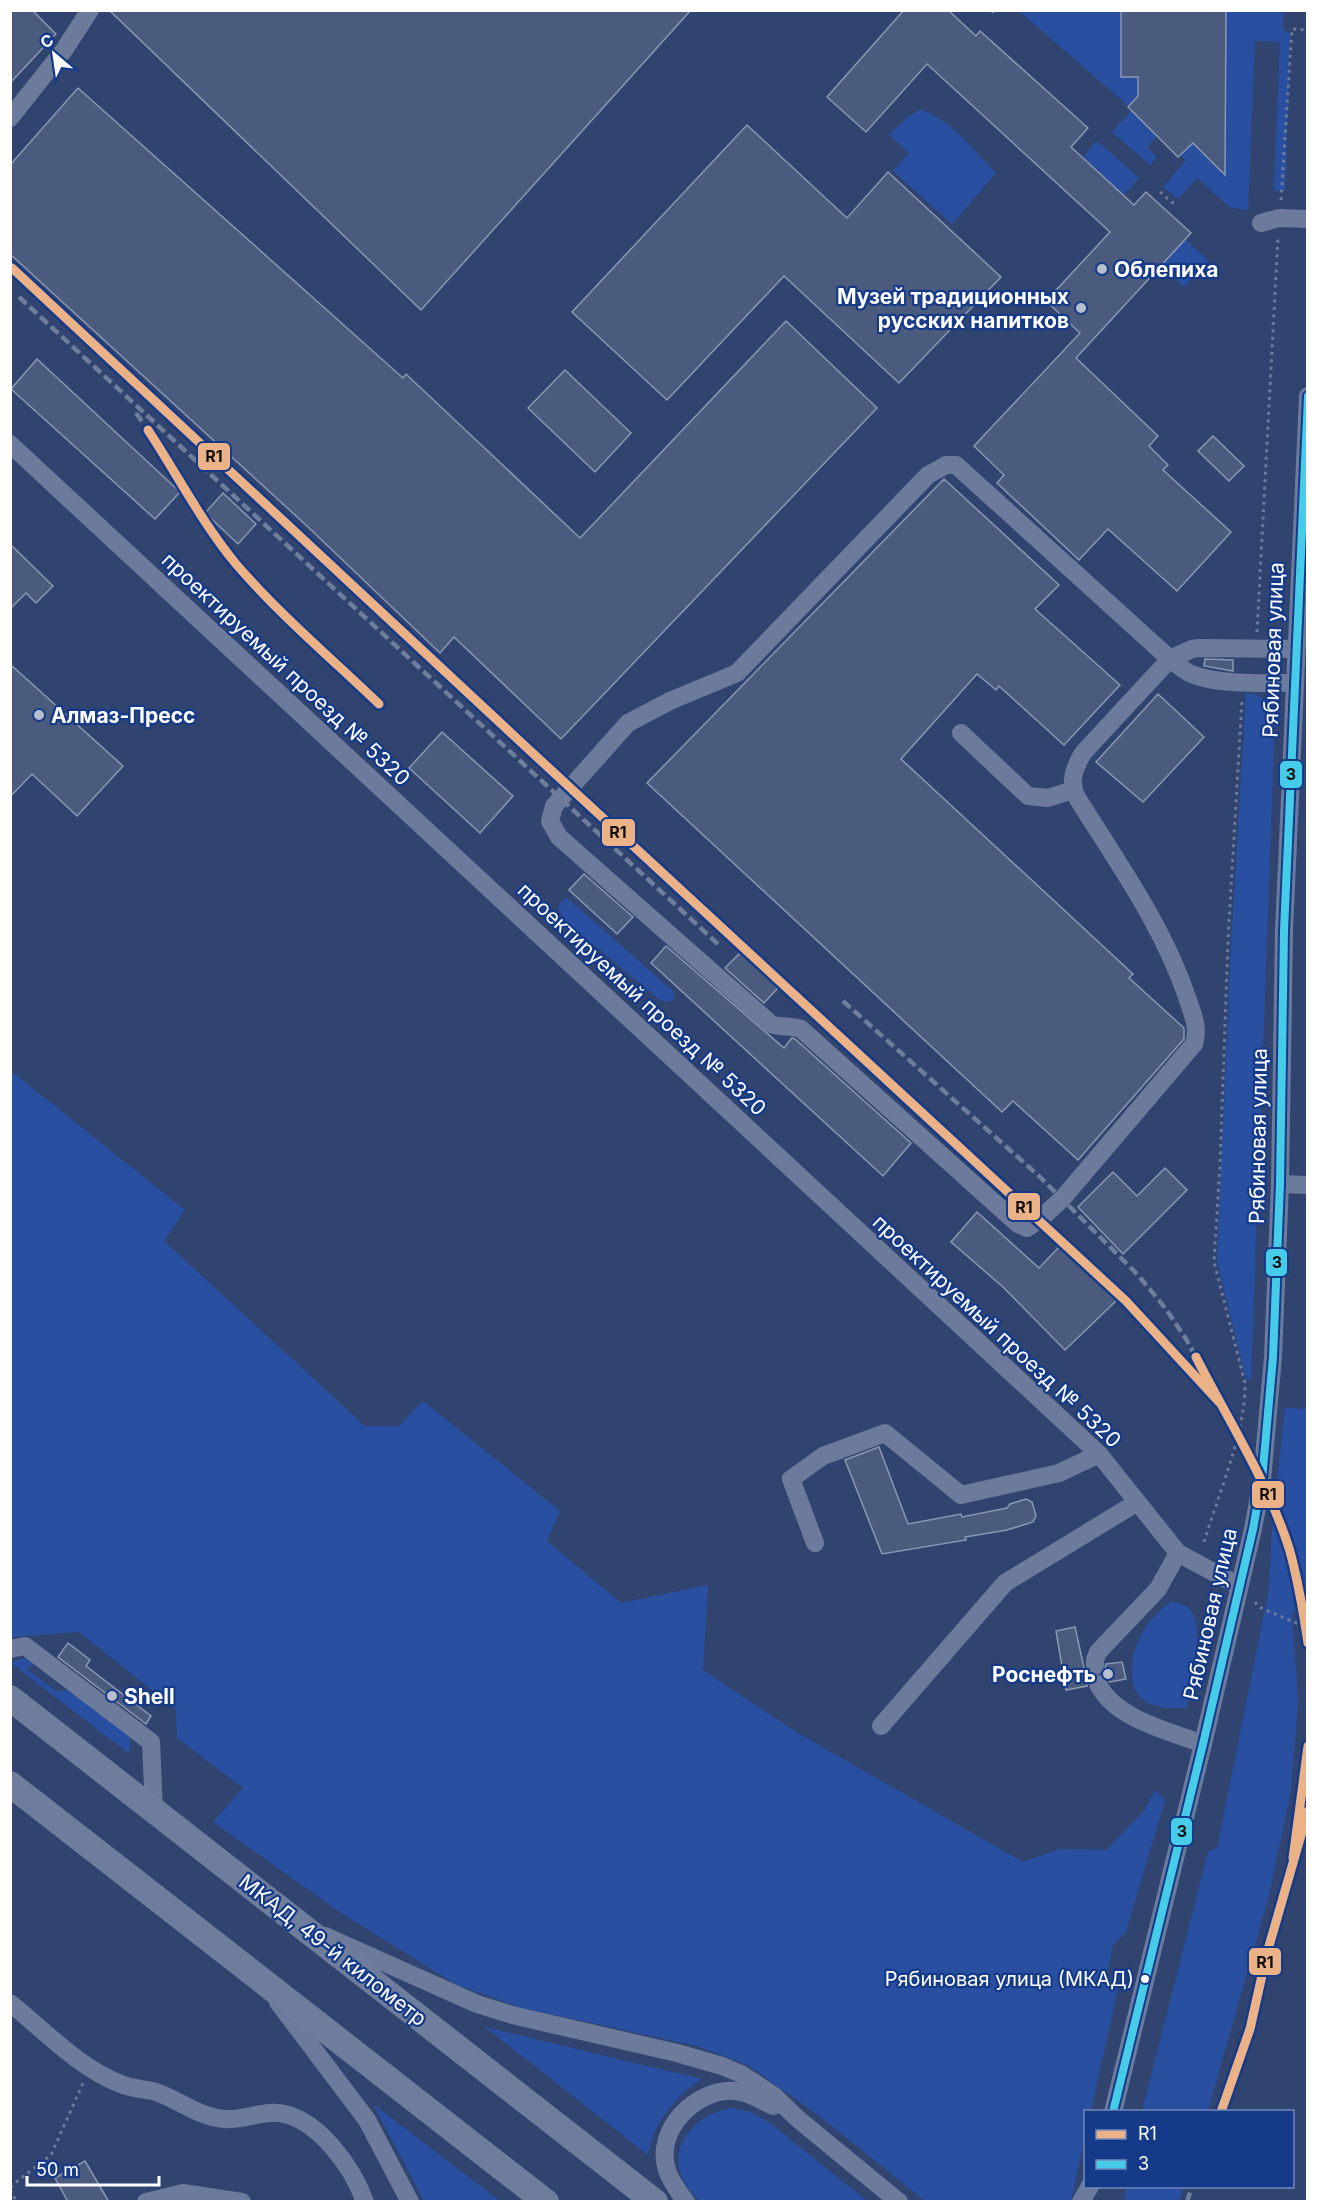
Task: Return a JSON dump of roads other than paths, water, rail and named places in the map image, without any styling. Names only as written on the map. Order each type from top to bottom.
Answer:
[{"type":"highway","name":"МКАД, 49-й километр","points":[[10,1698],[655,2202]]},
{"type":"highway","points":[[10,1784],[546,2202]]},
{"type":"street","points":[[10,118],[64,50],[90,10]]},
{"type":"street","points":[[1261,223],[1280,218],[1308,219]]},
{"type":"street","name":"Рябиновая улица","points":[[1113,2110],[1203,1744],[1262,1480],[1273,1357],[1280,1184],[1284,931],[1299,676],[1295,649],[1308,396]]},
{"type":"street","name":"проектируемый проезд № 5320","points":[[10,444],[1100,1454],[1136,1503],[1178,1553],[1239,1586]]},
{"type":"street","points":[[1295,649],[1200,648],[1192,649],[1170,659],[1083,753],[1073,773],[1073,789],[1161,932],[1179,973],[1197,1035],[1194,1044],[1062,1199],[1027,1228],[1018,1224],[801,1029],[789,1026],[782,1028],[771,1024],[559,837],[550,821],[554,806],[628,723],[670,701],[737,673],[928,475],[946,465],[956,465],[1170,659],[1192,674],[1249,682],[1299,676]]},
{"type":"street","points":[[961,733],[1028,796],[1048,798],[1073,789]]},
{"type":"street","points":[[1280,1184],[1308,1185]]},
{"type":"street","points":[[816,1543],[791,1479],[823,1455],[885,1433],[961,1495],[1059,1473],[1100,1454]]},
{"type":"street","points":[[881,1726],[1005,1582],[1136,1503]]},
{"type":"street","points":[[1178,1553],[1158,1588],[1098,1652],[1095,1660],[1096,1675],[1107,1699],[1124,1713],[1203,1744]]},
{"type":"street","points":[[10,1649],[25,1647],[151,1742],[154,1810]]},
{"type":"street","points":[[306,1929],[395,1966],[477,2004],[512,2015],[677,2053],[722,2066],[762,2086],[798,2119],[899,2202]]},
{"type":"street","points":[[261,1979],[367,2120],[410,2202]]},
{"type":"street","points":[[10,2003],[89,2069],[122,2085],[158,2093],[203,2114],[225,2119],[280,2113],[300,2121],[324,2138],[346,2162],[360,2186],[365,2202]]},
{"type":"street","points":[[686,2202],[666,2169],[665,2149],[672,2127],[692,2105],[711,2094],[735,2091],[749,2094],[798,2119]]},
{"type":"street","points":[[1082,2202],[1089,2188]]},
{"type":"street","points":[[146,2202],[183,2193],[242,2202]]},
{"type":"railway","points":[[12,268],[1126,1301],[1219,1402]]},
{"type":"railway","points":[[19,297],[720,946]]},
{"type":"railway","points":[[136,413],[208,526],[235,562],[286,618],[379,704]]},
{"type":"railway","points":[[843,1001],[1039,1176],[1138,1275],[1166,1309],[1186,1339],[1262,1480],[1274,1508],[1289,1548],[1301,1593],[1308,1643]]},
{"type":"railway","points":[[1298,1822],[1308,1746]]},
{"type":"railway","points":[[1222,2110],[1250,2029],[1267,1953],[1308,1811]]},
{"type":"railway","points":[[1187,2202],[1191,2188]]},
{"type":"place","name":"Облепиха","points":[[1102,269]]},
{"type":"place","name":"Музей традиционных русских напитков","points":[[1081,308]]},
{"type":"place","name":"Алмаз-Пресс","points":[[39,715]]},
{"type":"place","name":"Роснефть","points":[[1108,1674]]},
{"type":"place","name":"Shell","points":[[112,1696]]},
{"type":"place","name":"Рябиновая улица (МКАД)","points":[[1145,1979]]}]
